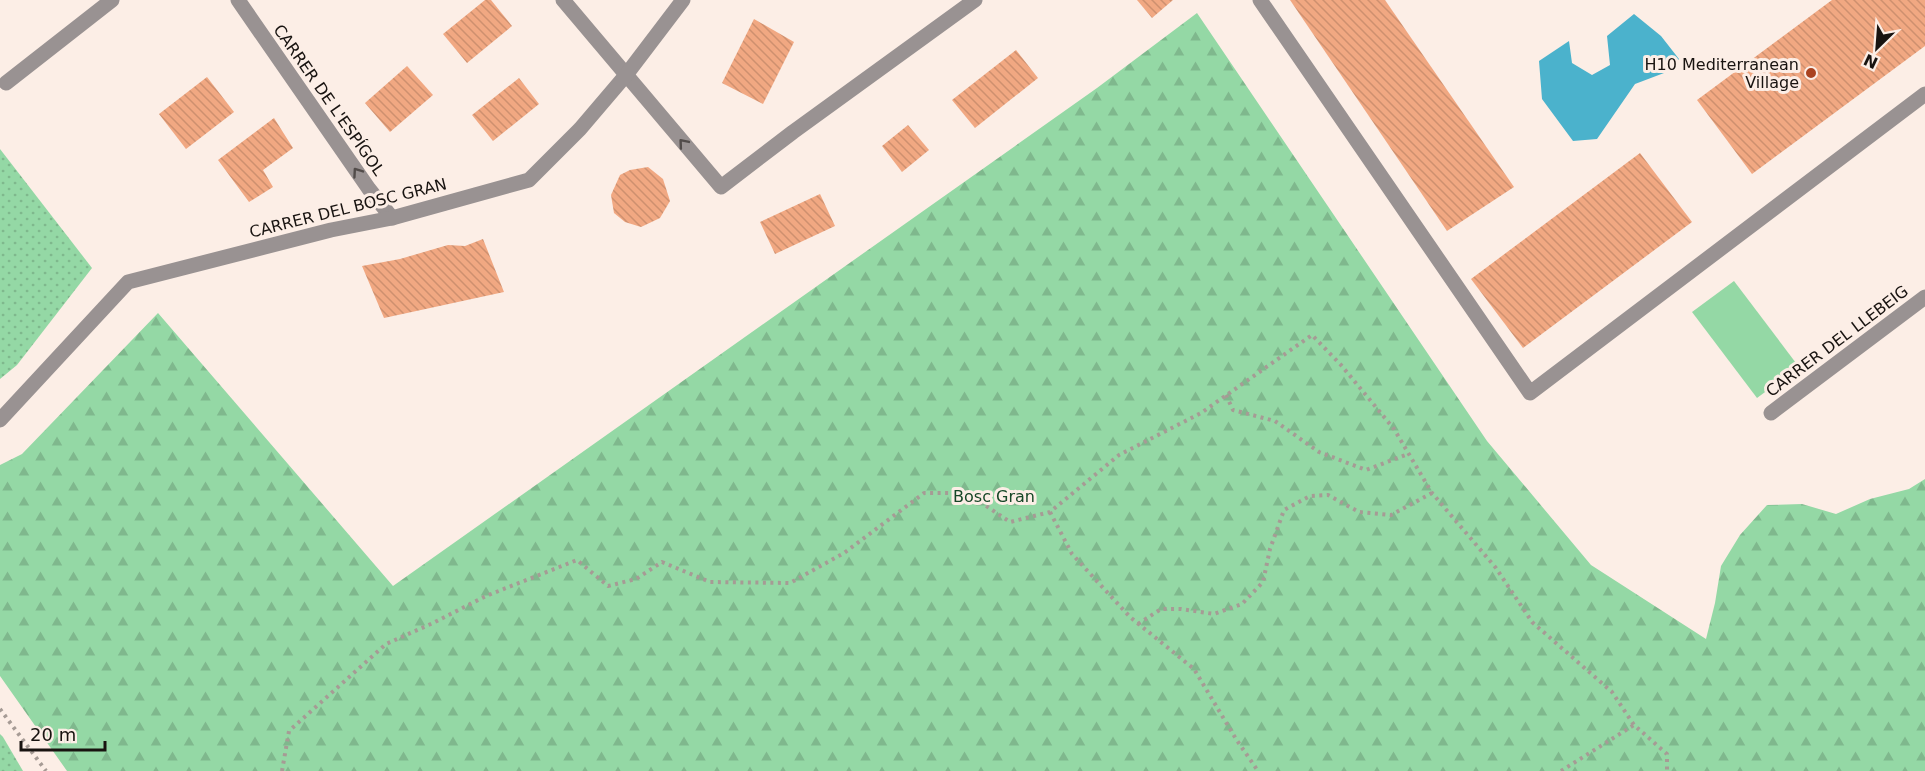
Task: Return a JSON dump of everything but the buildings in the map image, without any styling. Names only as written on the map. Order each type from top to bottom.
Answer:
[{"type":"street","points":[[6,83],[112,0]]},
{"type":"street","name":"CARRER DE L'ESPÍGOL","points":[[238,0],[369,189],[392,218]]},
{"type":"street","points":[[563,0],[721,187],[975,0]]},
{"type":"street","name":"CARRER DEL BOSC GRAN","points":[[0,420],[128,282],[331,230],[392,218],[529,180],[580,129],[626,75],[683,0]]},
{"type":"street","points":[[1260,0],[1530,393],[1925,94]]},
{"type":"street","name":"CARRER DEL LLEBEIG","points":[[1771,413],[1925,297]]},
{"type":"path","points":[[282,771],[289,731],[386,644],[486,596],[577,560],[608,586],[636,579],[662,562],[710,582],[790,583],[844,554],[924,493],[968,493],[1010,522],[1050,512],[1119,455],[1201,413],[1312,335],[1341,365],[1394,429],[1431,493],[1496,568],[1532,622],[1612,692],[1634,725],[1667,754],[1667,771]]},
{"type":"path","points":[[1226,395],[1233,410],[1275,422],[1319,452],[1366,470],[1408,454]]},
{"type":"path","points":[[1138,624],[1161,609],[1181,609],[1214,614],[1242,604],[1263,582],[1270,549],[1284,510],[1310,496],[1328,495],[1359,512],[1391,515],[1431,493]]},
{"type":"path","points":[[1050,512],[1072,554],[1138,624],[1194,669],[1258,771]]},
{"type":"path","points":[[0,709],[46,771]]},
{"type":"path","points":[[1561,771],[1634,725]]},
{"type":"green space","name":"Bosc Gran","points":[[1197,13],[1487,441],[1591,565],[1706,639],[1721,566],[1740,535],[1767,505],[1802,504],[1836,514],[1870,499],[1909,489],[1925,479],[1925,771],[67,771],[0,676],[0,465],[22,454],[158,313],[393,586],[1097,88]]},
{"type":"green space","points":[[0,149],[92,268],[17,365],[0,379]]},
{"type":"green space","points":[[1734,281],[1799,367],[1757,398],[1692,312]]},
{"type":"green space","points":[[0,734],[3,737],[23,771],[0,771]]},
{"type":"water","points":[[1634,14],[1661,36],[1679,59],[1664,73],[1635,84],[1597,139],[1573,141],[1542,99],[1539,61],[1569,41],[1572,63],[1592,75],[1610,65],[1607,36]]},
{"type":"place","name":"H10 Mediterranean Village","points":[[1811,73]]}]
